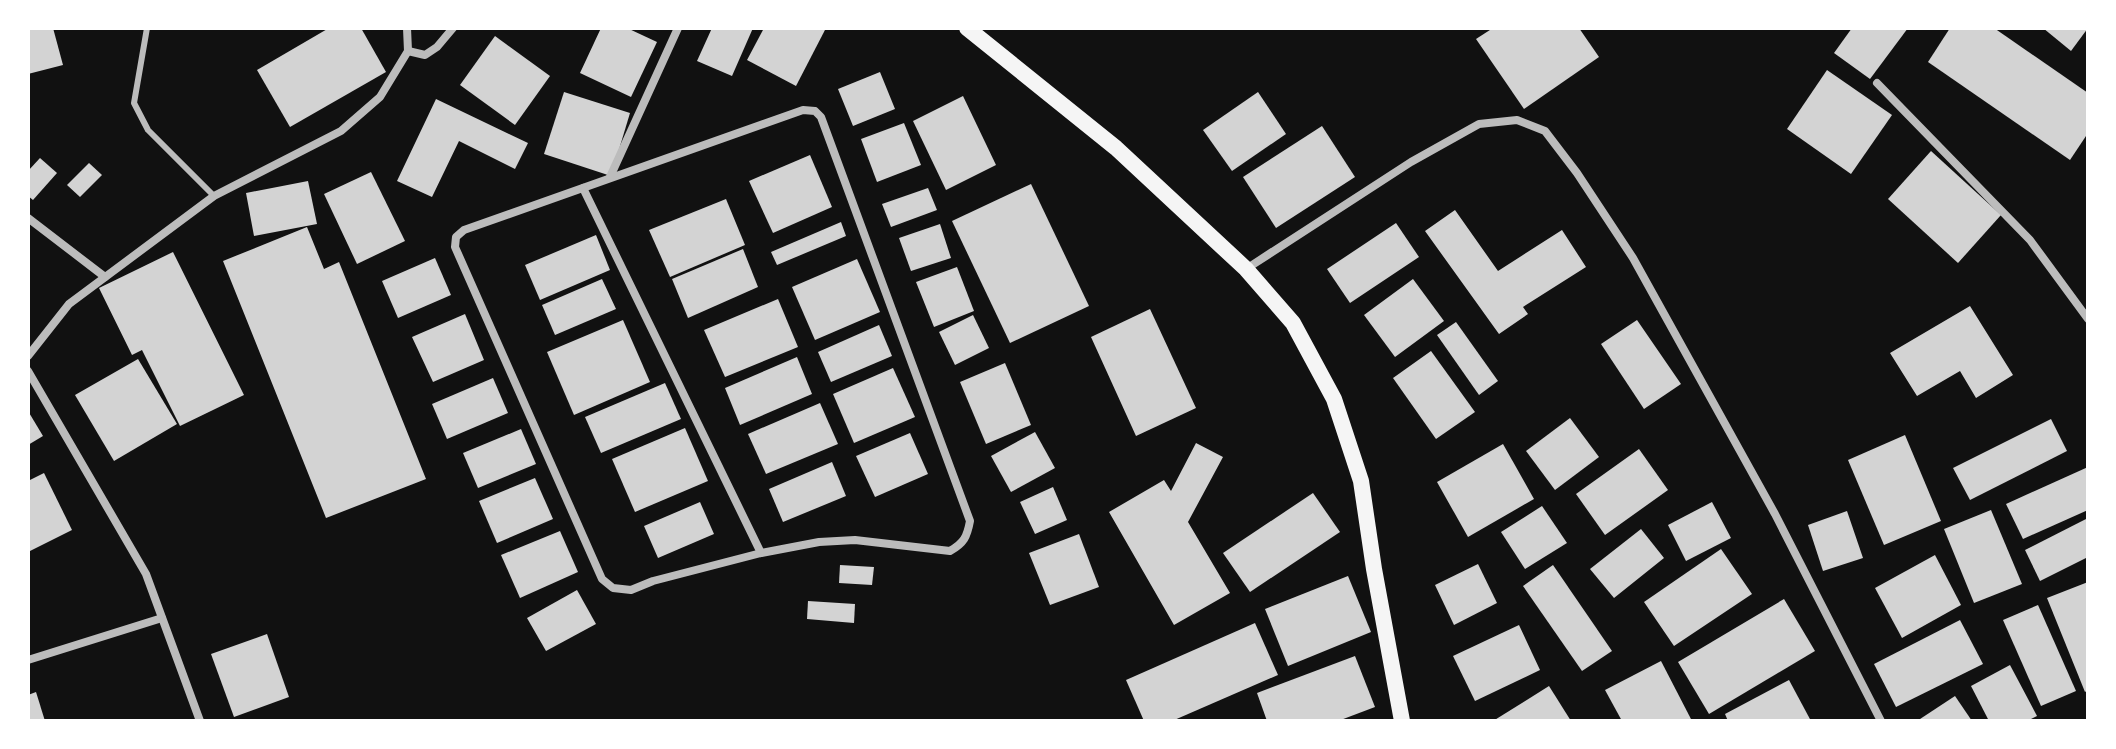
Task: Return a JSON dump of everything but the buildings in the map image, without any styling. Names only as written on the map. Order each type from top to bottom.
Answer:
[{"type":"main road","points":[[967,28],[1116,148],[1246,269],[1293,323],[1334,399],[1361,481],[1402,721]]},
{"type":"street","points":[[28,356],[69,304],[214,196],[341,131],[380,97],[408,51],[407,28]]},
{"type":"street","points":[[408,51],[425,55],[437,47],[453,28]]},
{"type":"street","points":[[610,177],[678,28]]},
{"type":"street","points":[[1877,83],[2030,240],[2088,319]]},
{"type":"street","points":[[803,110],[815,111],[821,117],[970,521],[967,537],[962,544],[950,551],[855,540],[819,542],[761,553],[653,581],[631,590],[613,588],[602,579],[455,247],[456,237],[464,230],[583,188],[803,110]]},
{"type":"street","points":[[1246,269],[1411,162],[1479,124],[1517,120],[1545,131],[1633,258],[1775,514],[1881,721]]},
{"type":"street","points":[[583,188],[761,553]]},
{"type":"street","points":[[28,218],[105,277]]},
{"type":"street","points":[[28,371],[146,574],[200,721]]},
{"type":"street","points":[[28,660],[162,618]]},
{"type":"lane","points":[[147,28],[134,103],[148,130],[214,196]]}]
